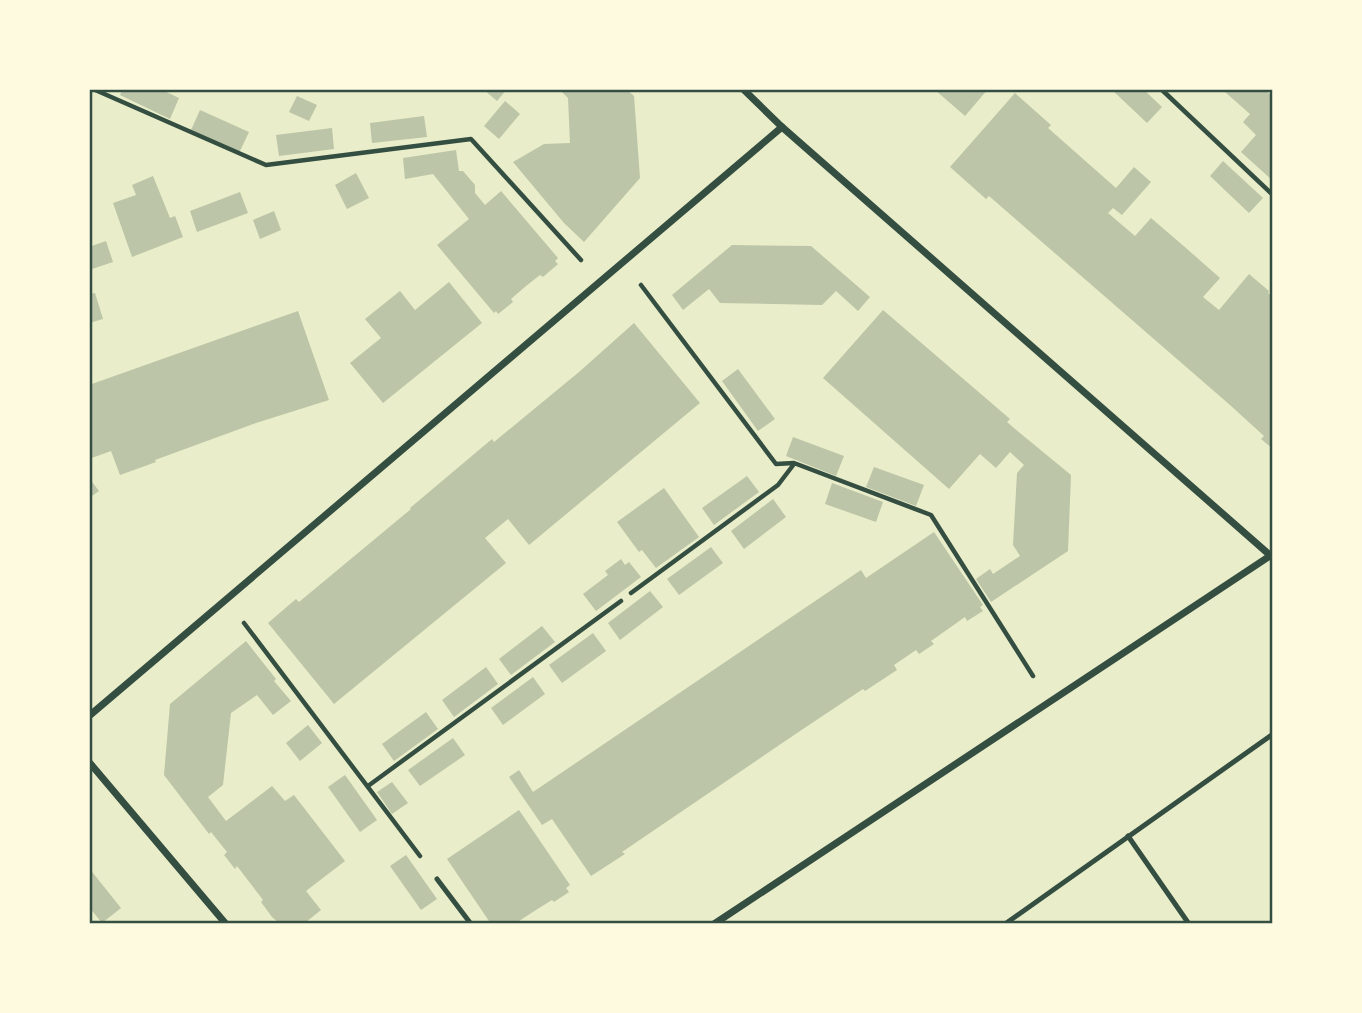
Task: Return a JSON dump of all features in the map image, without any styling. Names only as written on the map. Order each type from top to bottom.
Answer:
[{"type":"street","points":[[714,924],[1272,555],[782,127],[743,89]]},
{"type":"street","points":[[89,716],[782,127]]},
{"type":"street","points":[[89,762],[226,924]]},
{"type":"lane","points":[[1005,924],[1273,734]]},
{"type":"lane","points":[[1128,836],[1189,924]]},
{"type":"lane","points":[[438,879],[471,924]]},
{"type":"path","points":[[93,89],[266,165],[471,139],[601,281]]},
{"type":"path","points":[[1161,89],[1273,195]]},
{"type":"path","points":[[624,262],[776,464],[794,463],[931,515],[1049,702]]},
{"type":"path","points":[[631,593],[778,485],[794,463]]},
{"type":"path","points":[[227,600],[438,879]]},
{"type":"path","points":[[368,786],[621,601]]},
{"type":"building","points":[[123,89],[160,89],[179,98],[170,119],[120,95]]},
{"type":"building","points":[[483,89],[507,89],[497,101]]},
{"type":"building","points":[[559,89],[626,89],[634,96],[640,178],[584,242],[564,223],[513,162],[544,144],[570,143],[568,98]]},
{"type":"building","points":[[934,89],[988,89],[965,116]]},
{"type":"building","points":[[1111,89],[1143,89],[1162,107],[1147,123]]},
{"type":"building","points":[[1228,89],[1264,89],[1273,97],[1273,181],[1241,152],[1256,135],[1243,122],[1250,114],[1225,92]]},
{"type":"building","points":[[1015,93],[1051,125],[1048,128],[1116,188],[1134,167],[1151,182],[1122,215],[1113,208],[1108,213],[1135,236],[1151,218],[1186,248],[1220,278],[1203,297],[1219,310],[1249,274],[1269,291],[1273,297],[1273,449],[1261,439],[1264,436],[1230,405],[989,196],[986,199],[950,167]]},
{"type":"building","points":[[297,96],[317,105],[309,121],[289,112]]},
{"type":"building","points":[[505,101],[520,114],[499,139],[484,126]]},
{"type":"building","points":[[200,110],[249,132],[239,153],[191,130]]},
{"type":"building","points":[[424,116],[427,137],[372,143],[370,123]]},
{"type":"building","points":[[332,128],[334,149],[279,156],[276,135]]},
{"type":"building","points":[[456,150],[459,171],[463,171],[475,185],[475,193],[485,205],[501,191],[558,258],[555,261],[558,264],[543,277],[540,275],[526,286],[511,299],[513,302],[498,314],[496,311],[494,313],[437,245],[469,219],[433,174],[405,179],[403,158]]},
{"type":"building","points":[[1223,161],[1263,198],[1249,213],[1210,176]]},
{"type":"building","points":[[356,173],[369,198],[347,209],[335,185]]},
{"type":"building","points":[[153,176],[170,218],[175,216],[183,237],[132,257],[113,203],[136,195],[132,185]]},
{"type":"building","points":[[240,192],[248,213],[197,232],[190,211]]},
{"type":"building","points":[[274,211],[281,230],[260,239],[253,220]]},
{"type":"building","points":[[106,241],[113,262],[89,270],[89,247]]},
{"type":"building","points":[[732,245],[811,246],[870,297],[858,311],[836,291],[822,305],[720,303],[709,289],[683,310],[672,295]]},
{"type":"building","points":[[449,282],[482,323],[383,403],[350,363],[381,338],[365,319],[400,291],[415,310]]},
{"type":"building","points":[[95,293],[103,319],[89,323],[89,294]]},
{"type":"building","points":[[883,310],[1010,419],[1007,422],[1071,475],[1068,551],[991,602],[976,579],[990,569],[993,574],[1020,556],[1013,545],[1017,473],[1024,465],[1010,452],[996,468],[980,454],[949,489],[823,378]]},
{"type":"building","points":[[298,311],[329,400],[256,423],[120,475],[111,451],[89,459],[89,385]]},
{"type":"building","points":[[634,323],[700,403],[529,545],[508,519],[485,538],[506,563],[334,704],[268,623],[296,599],[299,602],[492,439],[494,442],[579,372]]},
{"type":"building","points":[[738,369],[775,419],[758,431],[722,381]]},
{"type":"building","points":[[793,437],[844,456],[836,476],[786,456]]},
{"type":"building","points":[[874,467],[924,485],[916,506],[866,487]]},
{"type":"building","points":[[747,476],[759,492],[714,525],[702,508]]},
{"type":"building","points":[[89,478],[99,491],[89,498]]},
{"type":"building","points":[[832,483],[883,502],[876,522],[825,504]]},
{"type":"building","points":[[664,488],[699,537],[656,568],[642,550],[639,552],[617,522]]},
{"type":"building","points":[[773,499],[786,517],[744,549],[731,531]]},
{"type":"building","points":[[934,532],[983,605],[980,607],[983,611],[967,621],[965,617],[931,641],[934,644],[919,654],[916,650],[894,665],[897,670],[803,729],[591,876],[552,819],[542,825],[509,777],[519,770],[533,792],[861,570],[866,578]]},
{"type":"building","points":[[711,547],[723,563],[679,595],[667,579]]},
{"type":"building","points":[[621,559],[625,565],[629,562],[641,577],[596,611],[583,594],[608,575],[605,571]]},
{"type":"building","points":[[650,591],[663,607],[620,640],[608,623]]},
{"type":"building","points":[[542,626],[555,642],[511,675],[499,659]]},
{"type":"building","points":[[593,633],[606,651],[562,683],[549,665]]},
{"type":"building","points":[[246,641],[291,701],[273,715],[257,695],[231,713],[223,785],[208,797],[226,821],[272,786],[285,801],[294,795],[345,861],[306,891],[321,910],[306,922],[307,924],[280,924],[272,917],[261,902],[263,900],[237,866],[235,869],[224,855],[227,852],[211,832],[209,834],[164,775],[170,704]]},
{"type":"building","points":[[486,667],[498,684],[454,717],[442,700]]},
{"type":"building","points":[[533,677],[545,694],[503,725],[491,708]]},
{"type":"building","points":[[426,712],[438,729],[394,761],[382,744]]},
{"type":"building","points":[[308,725],[322,743],[300,761],[286,743]]},
{"type":"building","points":[[453,738],[465,755],[420,786],[408,770]]},
{"type":"building","points":[[345,775],[377,820],[360,832],[328,787]]},
{"type":"building","points":[[392,782],[408,803],[392,814],[377,792]]},
{"type":"building","points":[[519,810],[570,885],[566,888],[569,892],[519,921],[522,924],[491,924],[447,859]]},
{"type":"building","points":[[406,855],[437,899],[421,910],[390,866]]},
{"type":"building","points":[[89,868],[121,908],[102,923],[89,907]]}]
